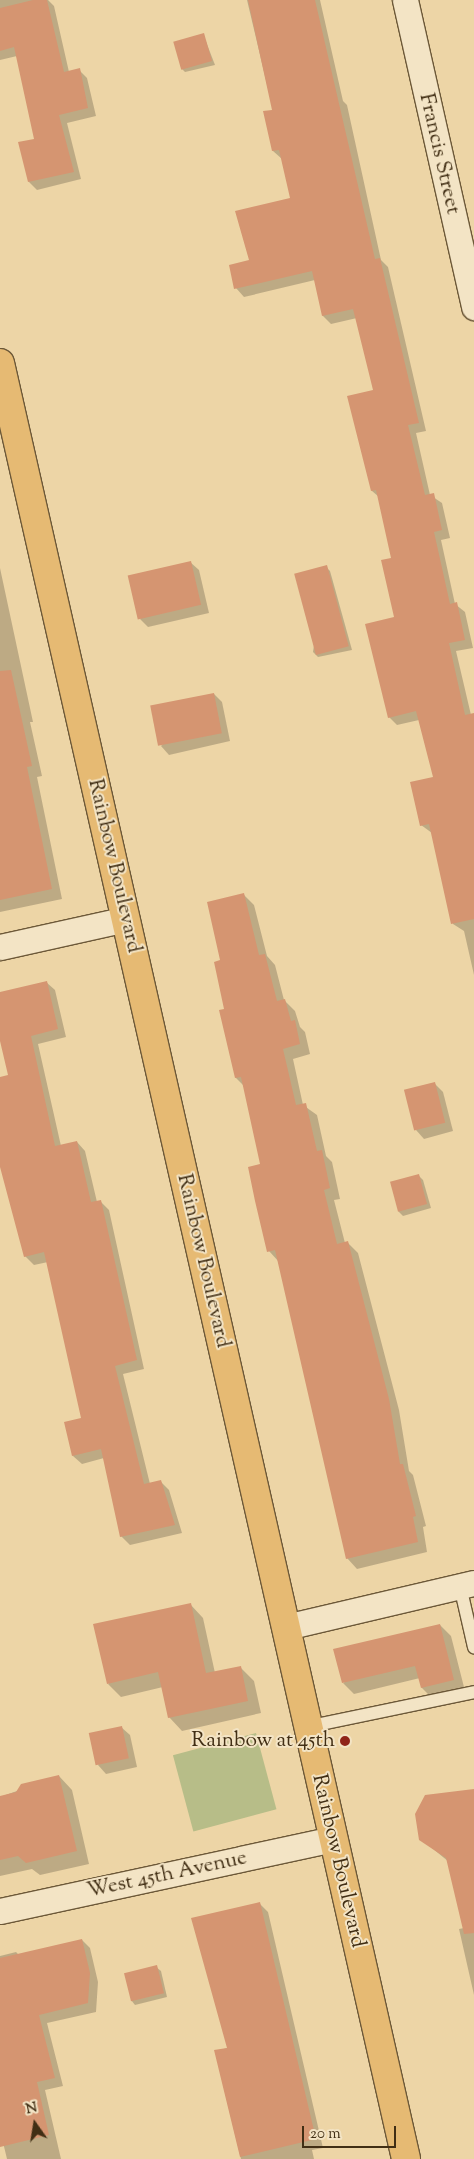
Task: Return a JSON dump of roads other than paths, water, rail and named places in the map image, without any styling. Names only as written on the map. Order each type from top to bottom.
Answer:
[{"type":"main road","name":"Rainbow Boulevard","points":[[0,363],[286,1627],[307,1728],[406,2159]]},
{"type":"street","name":"Francis Street","points":[[405,0],[470,266],[474,308]]},
{"type":"street","points":[[0,947],[126,919]]},
{"type":"street","points":[[286,1627],[467,1585]]},
{"type":"street","name":"West 45th Avenue","points":[[0,1911],[334,1839]]},
{"type":"lane","points":[[467,1585],[474,1647]]},
{"type":"lane","points":[[307,1728],[474,1692]]},
{"type":"place","name":"Rainbow at 45th","points":[[345,1741]]}]
